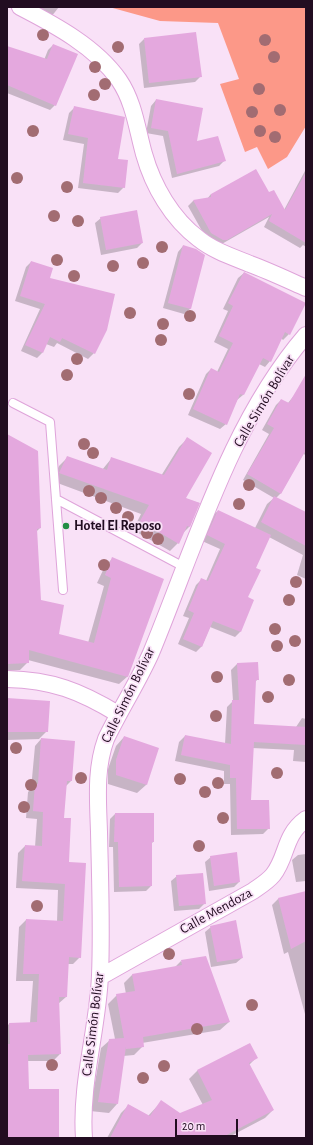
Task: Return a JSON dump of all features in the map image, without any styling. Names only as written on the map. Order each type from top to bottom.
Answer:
[{"type":"street","points":[[20,7],[74,38],[100,58],[119,80],[126,92],[134,113],[144,156],[157,188],[169,208],[199,240],[222,252],[306,288]]},
{"type":"street","name":"Calle Simón Bolívar","points":[[84,1138],[83,1120],[85,1089],[100,977],[99,763],[106,738],[151,652],[224,471],[255,411],[285,363],[306,335]]},
{"type":"street","points":[[7,679],[58,685],[94,700],[118,714]]},
{"type":"street","name":"Calle Mendoza","points":[[100,977],[253,891],[268,880],[274,874],[291,832],[306,819]]},
{"type":"lane","points":[[13,403],[50,422],[63,590]]},
{"type":"lane","points":[[56,499],[184,567]]},
{"type":"shaded area","points":[[109,7],[306,7],[306,126],[287,157],[268,169],[257,147],[245,152],[220,84],[239,79],[218,23],[160,21]]},
{"type":"building","points":[[196,32],[202,77],[149,83],[144,38]]},
{"type":"building","points":[[53,44],[78,54],[56,106],[7,85],[7,46],[47,59]]},
{"type":"building","points":[[156,99],[203,108],[197,141],[218,136],[226,161],[177,174],[168,131],[151,128]]},
{"type":"building","points":[[74,106],[125,117],[118,159],[128,160],[125,188],[83,183],[88,138],[68,134]]},
{"type":"building","points":[[256,169],[269,192],[274,190],[285,210],[306,172],[306,243],[269,221],[272,214],[227,240],[223,240],[211,233],[193,200],[211,197],[211,194]]},
{"type":"building","points":[[137,210],[143,243],[106,250],[100,217]]},
{"type":"building","points":[[183,245],[196,249],[205,255],[191,309],[168,303]]},
{"type":"building","points":[[31,261],[53,268],[50,278],[115,294],[107,330],[95,354],[62,338],[60,342],[50,337],[43,353],[25,345],[45,304],[20,296]]},
{"type":"building","points":[[244,272],[306,303],[290,335],[285,332],[271,362],[263,358],[244,395],[240,394],[227,425],[193,409],[211,368],[219,372],[233,343],[219,336],[233,306],[228,303]]},
{"type":"building","points":[[306,374],[306,450],[281,494],[247,474],[274,428],[267,424],[281,399],[289,403]]},
{"type":"building","points":[[7,434],[38,451],[41,528],[37,529],[41,600],[64,605],[59,634],[94,643],[111,578],[105,575],[112,557],[164,579],[128,677],[29,650],[29,663],[7,664]]},
{"type":"building","points":[[187,437],[212,453],[186,498],[200,503],[190,527],[187,526],[179,544],[140,521],[149,505],[59,473],[67,456],[107,470],[111,457],[164,475]]},
{"type":"building","points":[[274,496],[306,512],[306,546],[261,522]]},
{"type":"building","points":[[218,510],[271,535],[256,568],[261,570],[248,597],[254,600],[241,632],[213,621],[202,647],[183,639],[194,613],[188,610],[201,578],[208,581],[225,544],[207,535]]},
{"type":"building","points":[[258,662],[259,680],[256,680],[254,724],[306,727],[306,745],[254,742],[251,800],[269,800],[270,829],[237,829],[236,778],[230,778],[230,765],[181,755],[185,735],[231,744],[232,700],[239,700],[237,663]]},
{"type":"building","points":[[7,698],[50,701],[48,732],[7,732]]},
{"type":"building","points":[[124,736],[159,748],[147,785],[116,775],[116,760]]},
{"type":"building","points":[[41,738],[75,741],[72,781],[67,781],[64,818],[71,818],[69,862],[86,863],[81,958],[69,957],[67,997],[59,997],[61,1054],[28,1055],[29,1089],[59,1089],[59,1138],[7,1138],[7,1044],[10,1044],[9,1023],[37,1022],[39,974],[23,974],[26,919],[63,921],[65,884],[22,881],[25,845],[42,846],[43,812],[33,811],[35,784],[38,784]]},
{"type":"building","points":[[115,813],[154,813],[154,842],[152,842],[152,886],[119,887],[118,842],[114,842]]},
{"type":"building","points":[[237,852],[240,882],[214,886],[210,856]]},
{"type":"building","points":[[203,873],[206,904],[179,906],[176,875]]},
{"type":"building","points":[[306,891],[306,941],[291,949],[278,898]]},
{"type":"building","points":[[236,920],[243,958],[217,962],[210,926]]},
{"type":"building","points":[[206,956],[230,1022],[143,1037],[144,1047],[126,1049],[126,1046],[118,1104],[98,1102],[109,1039],[124,1038],[116,994],[135,991],[132,974],[182,965],[181,960]]},
{"type":"building","points":[[250,1043],[258,1058],[249,1063],[274,1110],[221,1138],[110,1138],[128,1104],[150,1116],[161,1100],[180,1113],[212,1100],[197,1070]]},
{"type":"place","name":"Hotel El Reposo","points":[[66,526]]}]
